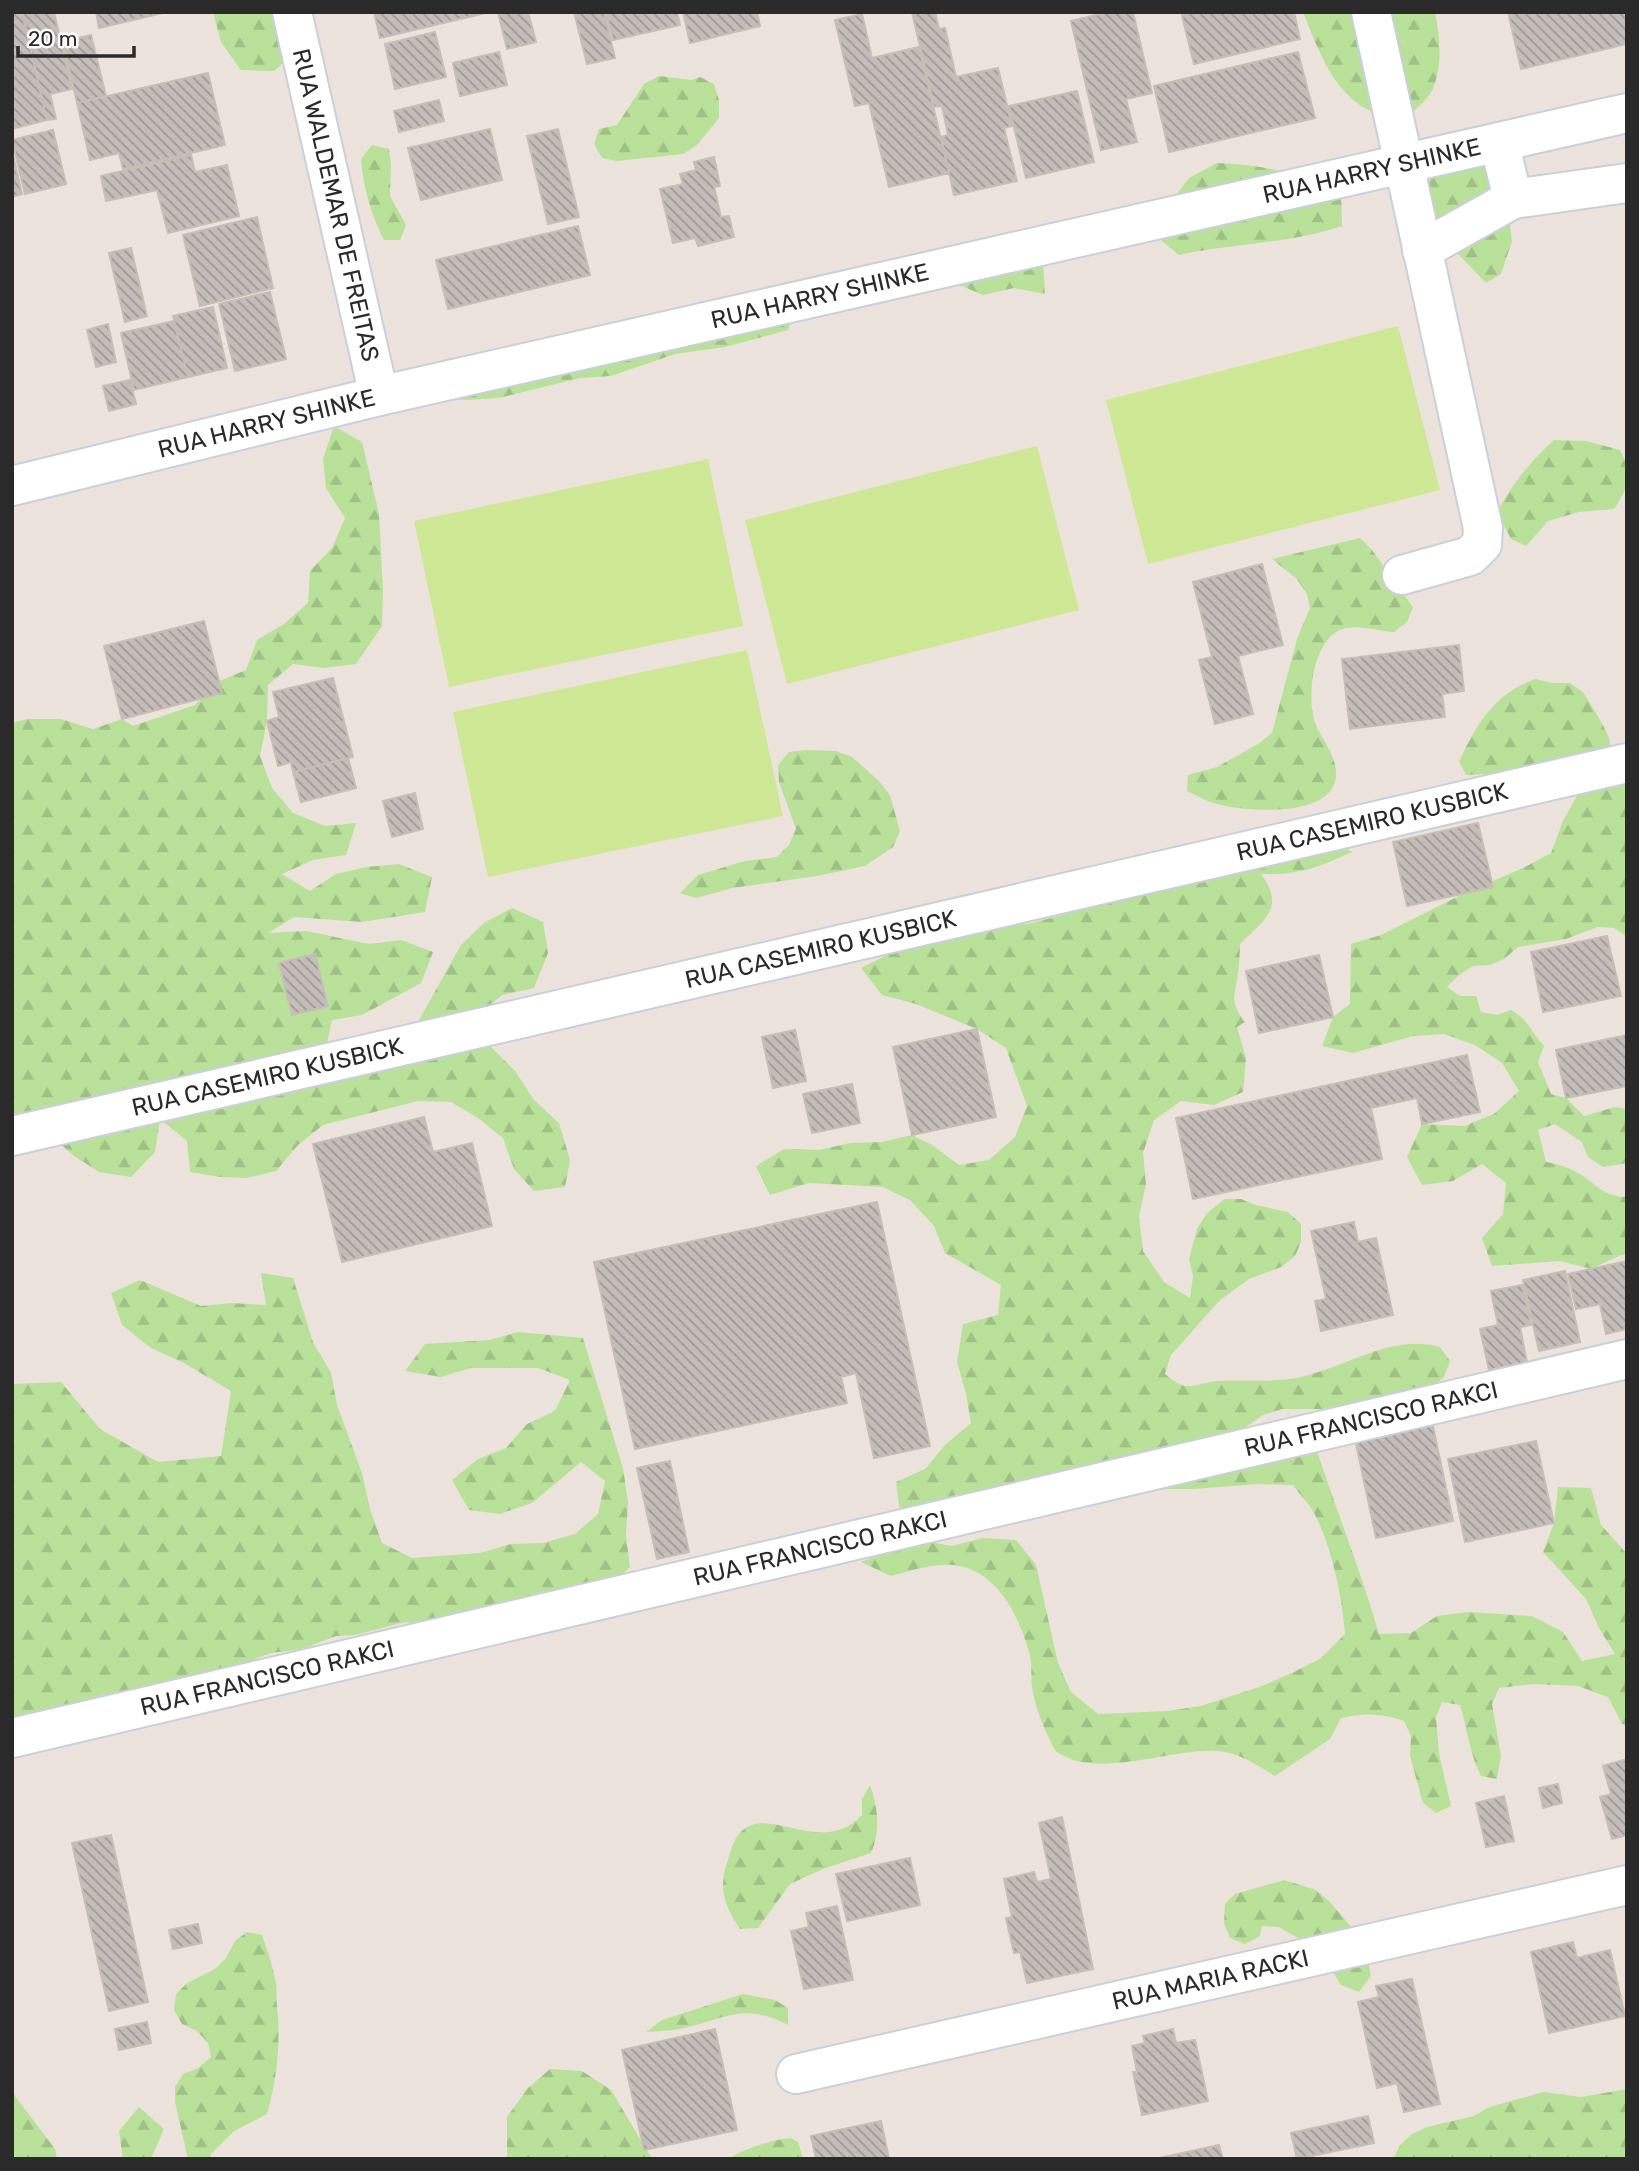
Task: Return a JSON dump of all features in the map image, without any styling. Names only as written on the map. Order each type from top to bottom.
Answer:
[{"type":"street","name":"RUA WALDEMAR DE FREITAS","points":[[292,12],[379,396]]},
{"type":"street","points":[[1371,12],[1483,528],[1482,544],[1471,556],[1402,575]]},
{"type":"street","name":"RUA HARRY SHINKE","points":[[12,486],[379,396],[1627,113]]},
{"type":"street","points":[[1499,142],[1513,199]]},
{"type":"street","points":[[1422,250],[1513,199],[1627,183]]},
{"type":"street","name":"RUA CASEMIRO KUSBICK","points":[[12,1136],[1627,763]]},
{"type":"street","name":"RUA FRANCISCO RAKCI","points":[[12,1738],[1627,1359]]},
{"type":"street","name":"RUA MARIA RACKI","points":[[796,2074],[1627,1885]]},
{"type":"green space","points":[[213,12],[288,12],[287,60],[274,71],[241,70],[221,42]]},
{"type":"green space","points":[[1303,12],[1435,12],[1440,52],[1432,91],[1409,116],[1380,114],[1362,106],[1349,97],[1330,71]]},
{"type":"green space","points":[[659,76],[691,80],[700,77],[714,84],[719,100],[719,118],[697,145],[683,154],[617,161],[602,158],[594,144],[599,129],[617,125],[644,84]]},
{"type":"green space","points":[[372,145],[389,149],[390,196],[406,225],[400,240],[384,240],[368,200],[361,159]]},
{"type":"green space","points":[[1480,149],[1507,205],[1512,241],[1501,274],[1486,283],[1442,237],[1424,211],[1424,180],[1450,155]]},
{"type":"green space","points":[[1217,163],[1280,171],[1341,192],[1342,226],[1282,240],[1179,255],[1156,236],[1169,205],[1189,178]]},
{"type":"green space","points":[[1043,262],[1045,294],[1014,288],[983,295],[955,283]]},
{"type":"green space","points":[[792,318],[788,330],[725,347],[675,354],[611,376],[580,378],[499,398],[451,399]]},
{"type":"green space","points":[[1398,326],[1440,490],[1148,564],[1106,400]]},
{"type":"green space","points":[[334,426],[362,442],[379,514],[382,626],[356,664],[324,668],[293,664],[268,685],[267,721],[260,756],[272,788],[293,813],[325,826],[356,823],[346,855],[313,860],[282,874],[310,891],[336,874],[367,867],[399,864],[432,877],[425,912],[362,922],[294,917],[268,933],[306,931],[369,944],[401,940],[433,952],[421,983],[362,1015],[332,1020],[325,1052],[414,1029],[461,945],[484,923],[512,908],[543,922],[548,953],[534,988],[502,995],[475,1018],[490,1046],[515,1071],[534,1100],[559,1123],[570,1160],[565,1187],[534,1191],[514,1169],[503,1138],[478,1118],[451,1102],[418,1101],[323,1125],[298,1145],[276,1171],[246,1178],[190,1172],[187,1141],[160,1119],[155,1152],[131,1177],[99,1172],[74,1156],[49,1134],[12,1141],[12,723],[27,719],[61,719],[93,729],[122,719],[133,726],[195,705],[217,682],[246,670],[257,640],[284,624],[308,603],[310,571],[332,548],[345,518],[326,488],[323,459]]},
{"type":"green space","points":[[1554,440],[1586,441],[1620,450],[1627,467],[1628,481],[1614,509],[1579,512],[1548,521],[1526,546],[1511,539],[1497,512],[1522,473]]},
{"type":"green space","points":[[1037,446],[1079,610],[787,684],[745,520]]},
{"type":"green space","points":[[708,459],[743,626],[449,687],[414,521]]},
{"type":"green space","points":[[1360,538],[1372,550],[1413,607],[1407,622],[1394,632],[1346,628],[1335,633],[1326,642],[1319,655],[1314,669],[1311,699],[1316,725],[1334,760],[1336,773],[1332,788],[1322,798],[1306,805],[1268,810],[1217,804],[1187,791],[1188,775],[1217,767],[1272,733],[1297,639],[1310,608],[1307,594],[1297,579],[1272,559]]},
{"type":"green space","points":[[747,650],[783,816],[488,877],[453,712]]},
{"type":"green space","points":[[1536,679],[1552,683],[1570,683],[1583,692],[1602,723],[1609,738],[1612,755],[1627,779],[1627,937],[1614,928],[1598,927],[1566,939],[1518,947],[1504,959],[1490,965],[1473,966],[1447,987],[1460,996],[1476,996],[1481,1012],[1497,1015],[1511,1010],[1526,1022],[1544,1046],[1538,1062],[1551,1094],[1566,1098],[1584,1116],[1615,1107],[1627,1109],[1627,1163],[1603,1167],[1588,1157],[1582,1142],[1555,1124],[1538,1130],[1546,1162],[1574,1171],[1612,1195],[1627,1197],[1627,1255],[1621,1255],[1591,1269],[1560,1261],[1492,1266],[1482,1238],[1503,1214],[1506,1183],[1482,1164],[1453,1181],[1422,1185],[1407,1157],[1422,1124],[1464,1126],[1494,1114],[1519,1091],[1502,1063],[1475,1045],[1444,1034],[1413,1036],[1353,1053],[1322,1046],[1333,1017],[1350,1004],[1351,944],[1381,935],[1551,853],[1563,821],[1579,792],[1509,773],[1466,775],[1459,762],[1480,723],[1498,701],[1509,692]]},
{"type":"green space","points":[[836,751],[852,757],[879,781],[890,795],[900,831],[893,847],[865,866],[732,888],[696,898],[680,893],[698,875],[745,861],[777,857],[789,845],[796,829],[779,782],[778,765],[789,752]]},
{"type":"green space","points":[[1326,836],[1352,852],[1308,869],[1261,874],[1272,896],[1272,905],[1264,920],[1240,944],[1235,994],[1235,1004],[1245,1022],[1237,1027],[1246,1058],[1243,1092],[1214,1105],[1181,1101],[1154,1120],[1143,1153],[1146,1184],[1139,1216],[1143,1251],[1164,1282],[1190,1298],[1193,1276],[1189,1259],[1197,1229],[1207,1213],[1225,1199],[1241,1199],[1288,1212],[1301,1224],[1301,1242],[1295,1256],[1281,1267],[1249,1279],[1220,1300],[1171,1355],[1165,1374],[1180,1384],[1191,1386],[1219,1381],[1295,1378],[1372,1352],[1405,1344],[1440,1347],[1450,1361],[1444,1377],[1431,1388],[1341,1412],[1282,1409],[1263,1415],[1233,1436],[1317,1451],[1379,1634],[1411,1633],[1437,1616],[1468,1612],[1532,1616],[1563,1632],[1582,1661],[1615,1654],[1586,1599],[1543,1552],[1554,1523],[1558,1487],[1591,1488],[1601,1525],[1627,1554],[1627,1725],[1622,1724],[1608,1697],[1578,1686],[1533,1684],[1499,1688],[1492,1704],[1501,1756],[1497,1779],[1481,1776],[1477,1768],[1460,1705],[1442,1702],[1436,1717],[1439,1754],[1451,1806],[1436,1813],[1423,1803],[1410,1756],[1411,1736],[1404,1721],[1388,1716],[1341,1718],[1330,1739],[1275,1776],[1240,1756],[1217,1751],[1091,1763],[1072,1759],[1056,1751],[1037,1707],[1026,1641],[1013,1611],[994,1585],[969,1568],[953,1565],[929,1566],[891,1576],[861,1562],[919,1540],[952,1546],[983,1538],[1016,1540],[1036,1565],[1058,1663],[1071,1692],[1098,1714],[1168,1711],[1201,1706],[1292,1673],[1321,1658],[1345,1634],[1335,1571],[1326,1540],[1313,1511],[1293,1485],[1258,1484],[1194,1489],[1127,1489],[900,1513],[896,1482],[925,1469],[945,1445],[971,1423],[957,1362],[963,1324],[998,1315],[1001,1285],[945,1253],[934,1226],[910,1200],[883,1187],[809,1183],[770,1195],[756,1166],[784,1149],[819,1150],[850,1143],[882,1142],[912,1135],[932,1145],[959,1165],[989,1160],[1015,1137],[1027,1106],[1006,1048],[977,1029],[916,1004],[882,995],[861,968],[932,932],[1028,924]]},
{"type":"green space","points":[[261,1273],[293,1278],[313,1342],[331,1373],[337,1405],[362,1473],[370,1509],[382,1543],[412,1558],[480,1553],[511,1544],[543,1543],[575,1534],[598,1514],[605,1481],[581,1462],[532,1503],[500,1514],[469,1510],[452,1480],[478,1459],[506,1448],[527,1424],[555,1411],[570,1380],[538,1368],[471,1368],[441,1377],[405,1371],[425,1344],[490,1340],[518,1332],[583,1338],[623,1468],[628,1502],[626,1535],[630,1567],[607,1589],[425,1626],[405,1622],[355,1635],[336,1636],[302,1649],[271,1653],[239,1665],[168,1684],[102,1695],[12,1724],[12,1384],[61,1382],[100,1429],[158,1462],[221,1456],[231,1391],[184,1363],[151,1348],[122,1325],[111,1293],[140,1280],[201,1306],[232,1303],[266,1305]]},
{"type":"green space","points":[[870,1785],[877,1819],[871,1853],[823,1869],[790,1884],[758,1928],[740,1929],[724,1898],[723,1881],[732,1847],[740,1833],[752,1825],[765,1823],[812,1832],[829,1832],[846,1827],[862,1815],[862,1799]]},
{"type":"green space","points":[[1284,1880],[1316,1890],[1353,1929],[1368,1961],[1371,1976],[1359,1992],[1341,1985],[1323,1956],[1312,1946],[1279,1927],[1262,1926],[1260,1936],[1245,1944],[1230,1938],[1224,1923],[1225,1904],[1235,1894]]},
{"type":"green space","points":[[247,1932],[262,1935],[276,1983],[278,2046],[276,2074],[267,2114],[234,2131],[211,2154],[210,2159],[188,2159],[175,2102],[175,2087],[183,2074],[198,2068],[211,2057],[208,2043],[197,2031],[182,2024],[174,2010],[176,1994],[187,1983],[215,1969],[226,1958],[235,1941]]},
{"type":"green space","points":[[743,1994],[775,2000],[788,2008],[788,2025],[758,2014],[745,2013],[680,2029],[646,2032],[662,2020]]},
{"type":"green space","points":[[550,2069],[582,2071],[611,2090],[652,2159],[507,2159],[507,2117],[528,2088]]},
{"type":"green space","points":[[12,2088],[15,2096],[55,2149],[57,2159],[12,2159]]},
{"type":"green space","points":[[1627,2089],[1627,2159],[1393,2159],[1400,2145],[1412,2134],[1427,2127],[1474,2116],[1489,2107],[1544,2092],[1581,2097]]},
{"type":"green space","points":[[139,2107],[164,2129],[151,2159],[123,2159],[119,2131]]},
{"type":"green space","points":[[791,2138],[798,2142],[803,2159],[729,2159],[759,2145]]},
{"type":"building","points":[[12,12],[22,12],[47,120],[12,129]]},
{"type":"building","points":[[22,12],[54,12],[72,89],[50,94],[56,119],[47,120]]},
{"type":"building","points":[[96,12],[167,12],[99,28]]},
{"type":"building","points":[[374,12],[490,12],[380,38]]},
{"type":"building","points":[[498,12],[528,12],[536,42],[507,49]]},
{"type":"building","points":[[574,12],[604,12],[615,58],[587,64]]},
{"type":"building","points":[[606,12],[677,12],[680,25],[613,40]]},
{"type":"building","points":[[683,12],[757,12],[760,26],[690,43]]},
{"type":"building","points":[[912,12],[935,12],[939,29],[945,28],[956,77],[998,68],[1012,126],[1004,128],[1017,181],[954,195],[941,137],[948,135],[942,106],[934,107]]},
{"type":"building","points":[[1107,12],[1133,12],[1152,93],[1126,99],[1137,142],[1101,150],[1071,21]]},
{"type":"building","points":[[1181,12],[1294,12],[1300,39],[1194,64]]},
{"type":"building","points":[[1508,12],[1627,12],[1627,44],[1521,69]]},
{"type":"building","points":[[862,14],[872,58],[919,47],[949,173],[889,187],[869,103],[855,106],[835,20]]},
{"type":"building","points":[[435,32],[446,77],[395,89],[385,44]]},
{"type":"building","points":[[91,35],[106,96],[77,103],[63,42]]},
{"type":"building","points":[[499,52],[507,85],[460,96],[453,63]]},
{"type":"building","points":[[1298,52],[1315,118],[1169,152],[1154,86]]},
{"type":"building","points":[[208,73],[225,145],[123,169],[119,153],[90,160],[77,103]]},
{"type":"building","points":[[1077,91],[1094,162],[1026,178],[1009,106]]},
{"type":"building","points":[[439,100],[444,121],[399,132],[394,111]]},
{"type":"building","points":[[490,129],[502,180],[421,200],[408,148]]},
{"type":"building","points":[[558,129],[579,217],[548,224],[527,136]]},
{"type":"building","points":[[53,130],[66,184],[25,194],[12,140]]},
{"type":"building","points":[[12,151],[22,194],[12,197]]},
{"type":"building","points":[[191,155],[195,172],[227,165],[239,216],[168,233],[157,190],[106,201],[101,176]]},
{"type":"building","points":[[714,157],[720,186],[714,187],[721,217],[729,216],[734,237],[698,246],[695,238],[673,243],[660,189],[683,184],[680,174],[696,170],[694,162]]},
{"type":"building","points":[[257,217],[273,288],[200,306],[183,235]]},
{"type":"building","points":[[578,226],[590,275],[448,309],[436,260]]},
{"type":"building","points":[[131,248],[147,316],[125,322],[109,253]]},
{"type":"building","points":[[270,292],[286,359],[235,371],[219,304]]},
{"type":"building","points":[[213,307],[227,368],[188,377],[173,316]]},
{"type":"building","points":[[174,321],[188,377],[134,390],[121,333]]},
{"type":"building","points":[[108,324],[116,362],[96,367],[87,330]]},
{"type":"building","points":[[130,380],[136,404],[109,411],[103,386]]},
{"type":"building","points":[[1262,564],[1283,645],[1238,656],[1253,714],[1215,724],[1199,660],[1212,657],[1193,582]]},
{"type":"building","points":[[204,621],[222,693],[122,719],[104,646]]},
{"type":"building","points":[[1459,645],[1464,691],[1442,694],[1445,717],[1350,729],[1342,659]]},
{"type":"building","points":[[333,678],[353,757],[293,772],[291,762],[278,766],[267,721],[279,717],[273,692]]},
{"type":"building","points":[[348,758],[356,788],[301,802],[293,772]]},
{"type":"building","points":[[415,793],[423,829],[392,837],[383,801]]},
{"type":"building","points":[[1478,823],[1493,887],[1407,906],[1393,842]]},
{"type":"building","points":[[1607,936],[1621,996],[1543,1012],[1531,952]]},
{"type":"building","points":[[315,954],[328,1006],[292,1015],[279,963]]},
{"type":"building","points":[[1319,955],[1333,1017],[1259,1033],[1246,971]]},
{"type":"building","points":[[977,1029],[996,1117],[912,1135],[893,1047]]},
{"type":"building","points":[[795,1030],[806,1081],[773,1088],[762,1037]]},
{"type":"building","points":[[1627,1035],[1627,1086],[1566,1098],[1556,1050]]},
{"type":"building","points":[[1467,1055],[1480,1112],[1422,1124],[1417,1098],[1371,1108],[1382,1159],[1193,1199],[1176,1118]]},
{"type":"building","points":[[852,1084],[860,1123],[812,1133],[803,1094]]},
{"type":"building","points":[[424,1117],[433,1152],[472,1143],[492,1226],[342,1262],[313,1144]]},
{"type":"building","points":[[877,1202],[930,1446],[874,1458],[856,1373],[841,1377],[847,1403],[635,1449],[594,1262]]},
{"type":"building","points":[[1354,1222],[1358,1242],[1376,1238],[1393,1315],[1321,1331],[1315,1301],[1326,1299],[1311,1231]]},
{"type":"building","points":[[1627,1261],[1627,1329],[1606,1334],[1600,1304],[1576,1309],[1568,1274]]},
{"type":"building","points":[[1565,1271],[1580,1342],[1539,1351],[1523,1280]]},
{"type":"building","points":[[1522,1285],[1531,1325],[1520,1327],[1527,1362],[1489,1370],[1480,1329],[1498,1325],[1491,1291]]},
{"type":"building","points":[[1431,1417],[1453,1521],[1376,1538],[1354,1434]]},
{"type":"building","points":[[1536,1441],[1554,1523],[1465,1542],[1448,1459]]},
{"type":"building","points":[[670,1461],[689,1552],[657,1559],[637,1468]]},
{"type":"building","points":[[1627,1759],[1627,1835],[1612,1839],[1600,1797],[1611,1794],[1603,1766]]},
{"type":"building","points":[[1558,1784],[1562,1803],[1543,1808],[1539,1788]]},
{"type":"building","points":[[1504,1796],[1514,1841],[1486,1847],[1476,1803]]},
{"type":"building","points":[[1062,1817],[1093,1969],[1027,1983],[1020,1952],[1014,1953],[1006,1918],[1012,1917],[1004,1879],[1034,1872],[1037,1882],[1051,1879],[1039,1823]]},
{"type":"building","points":[[111,1835],[148,2002],[109,2011],[72,1843]]},
{"type":"building","points":[[910,1858],[920,1905],[847,1921],[836,1874]]},
{"type":"building","points":[[837,1906],[853,1980],[804,1989],[791,1931],[809,1927],[806,1913]]},
{"type":"building","points":[[198,1924],[202,1943],[173,1949],[169,1930]]},
{"type":"building","points":[[1573,1942],[1577,1958],[1610,1950],[1625,2016],[1549,2033],[1531,1952]]},
{"type":"building","points":[[1412,1979],[1440,2104],[1404,2112],[1397,2083],[1377,2088],[1358,2002],[1379,1997],[1376,1986]]},
{"type":"building","points":[[147,2022],[151,2043],[119,2050],[115,2029]]},
{"type":"building","points":[[715,2029],[737,2130],[644,2150],[622,2050]]},
{"type":"building","points":[[1173,2029],[1176,2043],[1195,2040],[1208,2101],[1142,2115],[1133,2072],[1137,2072],[1132,2046],[1145,2043],[1143,2036]]},
{"type":"building","points":[[1368,2116],[1374,2143],[1297,2159],[1291,2133]]},
{"type":"building","points":[[881,2121],[889,2159],[816,2159],[811,2136]]},
{"type":"building","points":[[1219,2145],[1223,2159],[1155,2159]]}]
